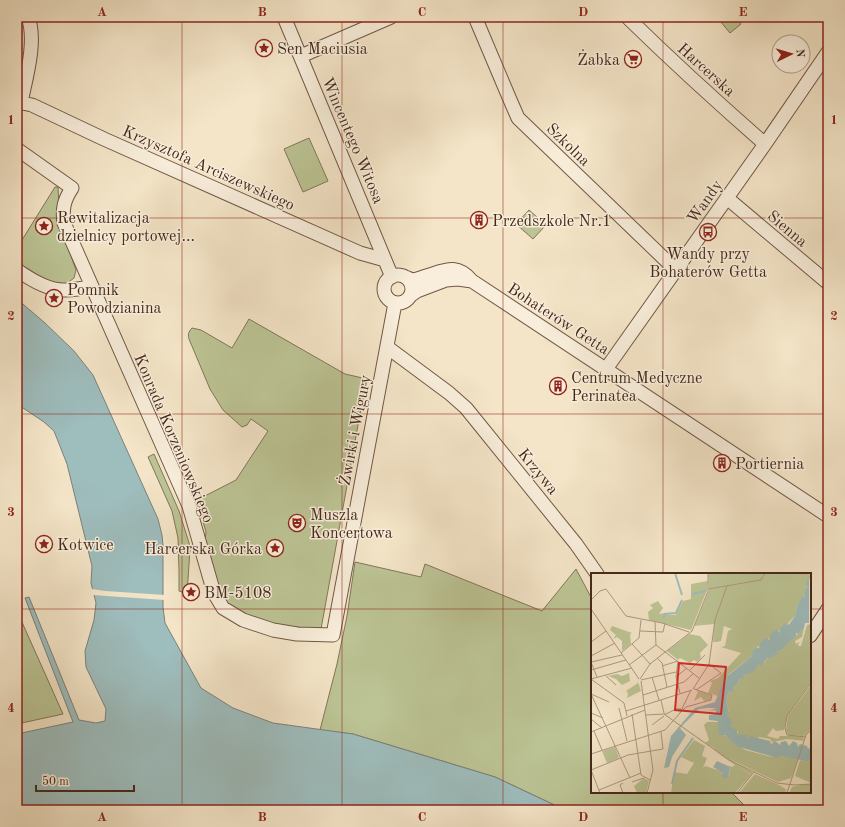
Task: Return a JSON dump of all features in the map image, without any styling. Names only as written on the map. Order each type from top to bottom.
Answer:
[{"type":"street","points":[[19,102],[30,60],[31,40],[28,17]]},
{"type":"street","name":"Wincentego Witosa","points":[[284,17],[371,223],[385,260],[399,277]]},
{"type":"street","points":[[300,56],[391,17]]},
{"type":"street","name":"Szkolna","points":[[475,17],[518,118],[676,270]]},
{"type":"street","name":"Harcerska","points":[[627,17],[663,52],[765,144]]},
{"type":"street","name":"Wandy","points":[[606,369],[828,52]]},
{"type":"street","name":"Krzysztofa Arciszewskiego","points":[[19,102],[32,105],[104,139],[360,253],[385,260]]},
{"type":"street","name":"Konrada Korzeniowskiego","points":[[17,149],[72,188],[66,198],[64,207],[64,223],[189,506],[214,593],[223,608],[243,620],[273,630],[297,634],[333,635]]},
{"type":"street","name":"Sienna","points":[[727,198],[828,283]]},
{"type":"street","name":"Bohaterów Getta","points":[[399,277],[414,280],[443,270],[453,269],[462,271],[472,281],[828,516]]},
{"type":"street","points":[[17,270],[39,283],[56,289],[67,290],[92,286]]},
{"type":"street","points":[[399,277],[410,284],[412,288],[410,296],[403,302],[395,303],[388,298],[384,291],[386,283],[399,277]]},
{"type":"street","name":"Bohaterów Getta","points":[[410,296],[417,291],[446,280],[458,279],[472,281]]},
{"type":"street","name":"Żwirki i Wigury","points":[[333,635],[395,303]]},
{"type":"street","name":"Krzywa","points":[[387,347],[449,393],[466,408],[576,544],[596,573]]},
{"type":"street","points":[[811,634],[828,609]]},
{"type":"green space","points":[[725,17],[736,17],[741,24],[730,33],[720,21]]},
{"type":"green space","points":[[309,138],[328,181],[303,192],[284,149]]},
{"type":"green space","points":[[55,187],[58,187],[60,225],[76,270],[74,278],[66,284],[54,283],[17,262],[17,248]]},
{"type":"green space","points":[[529,210],[546,225],[533,239],[516,224]]},
{"type":"green space","points":[[249,319],[345,374],[367,379],[321,629],[269,625],[235,609],[222,598],[204,548],[206,532],[197,500],[236,480],[268,431],[251,419],[247,425],[242,427],[223,410],[210,389],[188,336],[192,328],[201,330],[232,348]]},
{"type":"green space","points":[[154,454],[179,511],[190,546],[187,595],[185,596],[179,591],[178,538],[172,511],[148,457]]},
{"type":"green space","points":[[355,562],[421,577],[425,564],[542,611],[576,569],[591,597],[591,793],[732,793],[749,810],[565,810],[495,777],[353,734],[320,730],[337,664],[347,616]]},
{"type":"green space","points":[[17,611],[63,714],[17,724]]},
{"type":"water","points":[[17,299],[74,351],[93,375],[158,519],[163,545],[163,607],[165,623],[201,688],[233,708],[273,723],[353,734],[495,777],[565,810],[17,810],[17,734],[73,722],[25,598],[29,597],[79,720],[96,723],[105,721],[106,709],[86,667],[85,651],[94,620],[96,603],[91,583],[92,566],[67,464],[54,431],[44,422],[17,404]]},
{"type":"pier","points":[[90,586],[92,589],[105,591],[165,595],[165,600],[92,595]]},
{"type":"place","name":"Sen Maciusia","points":[[264,48]]},
{"type":"place","name":"Żabka","points":[[633,59]]},
{"type":"place","name":"Przedszkole Nr.1","points":[[479,220]]},
{"type":"place","name":"Rewitalizacja dzielnicy portowej...","points":[[44,226]]},
{"type":"place","name":"Wandy przy Bohaterów Getta","points":[[708,232]]},
{"type":"place","name":"Pomnik Powodzianina","points":[[54,298]]},
{"type":"place","name":"Centrum Medyczne Perinatea","points":[[558,386]]},
{"type":"place","name":"Portiernia","points":[[722,463]]},
{"type":"place","name":"Muszla Koncertowa","points":[[297,523]]},
{"type":"place","name":"Kotwice","points":[[44,544]]},
{"type":"place","name":"Harcerska Górka","points":[[275,548]]},
{"type":"place","name":"BM-5108","points":[[191,592]]}]
